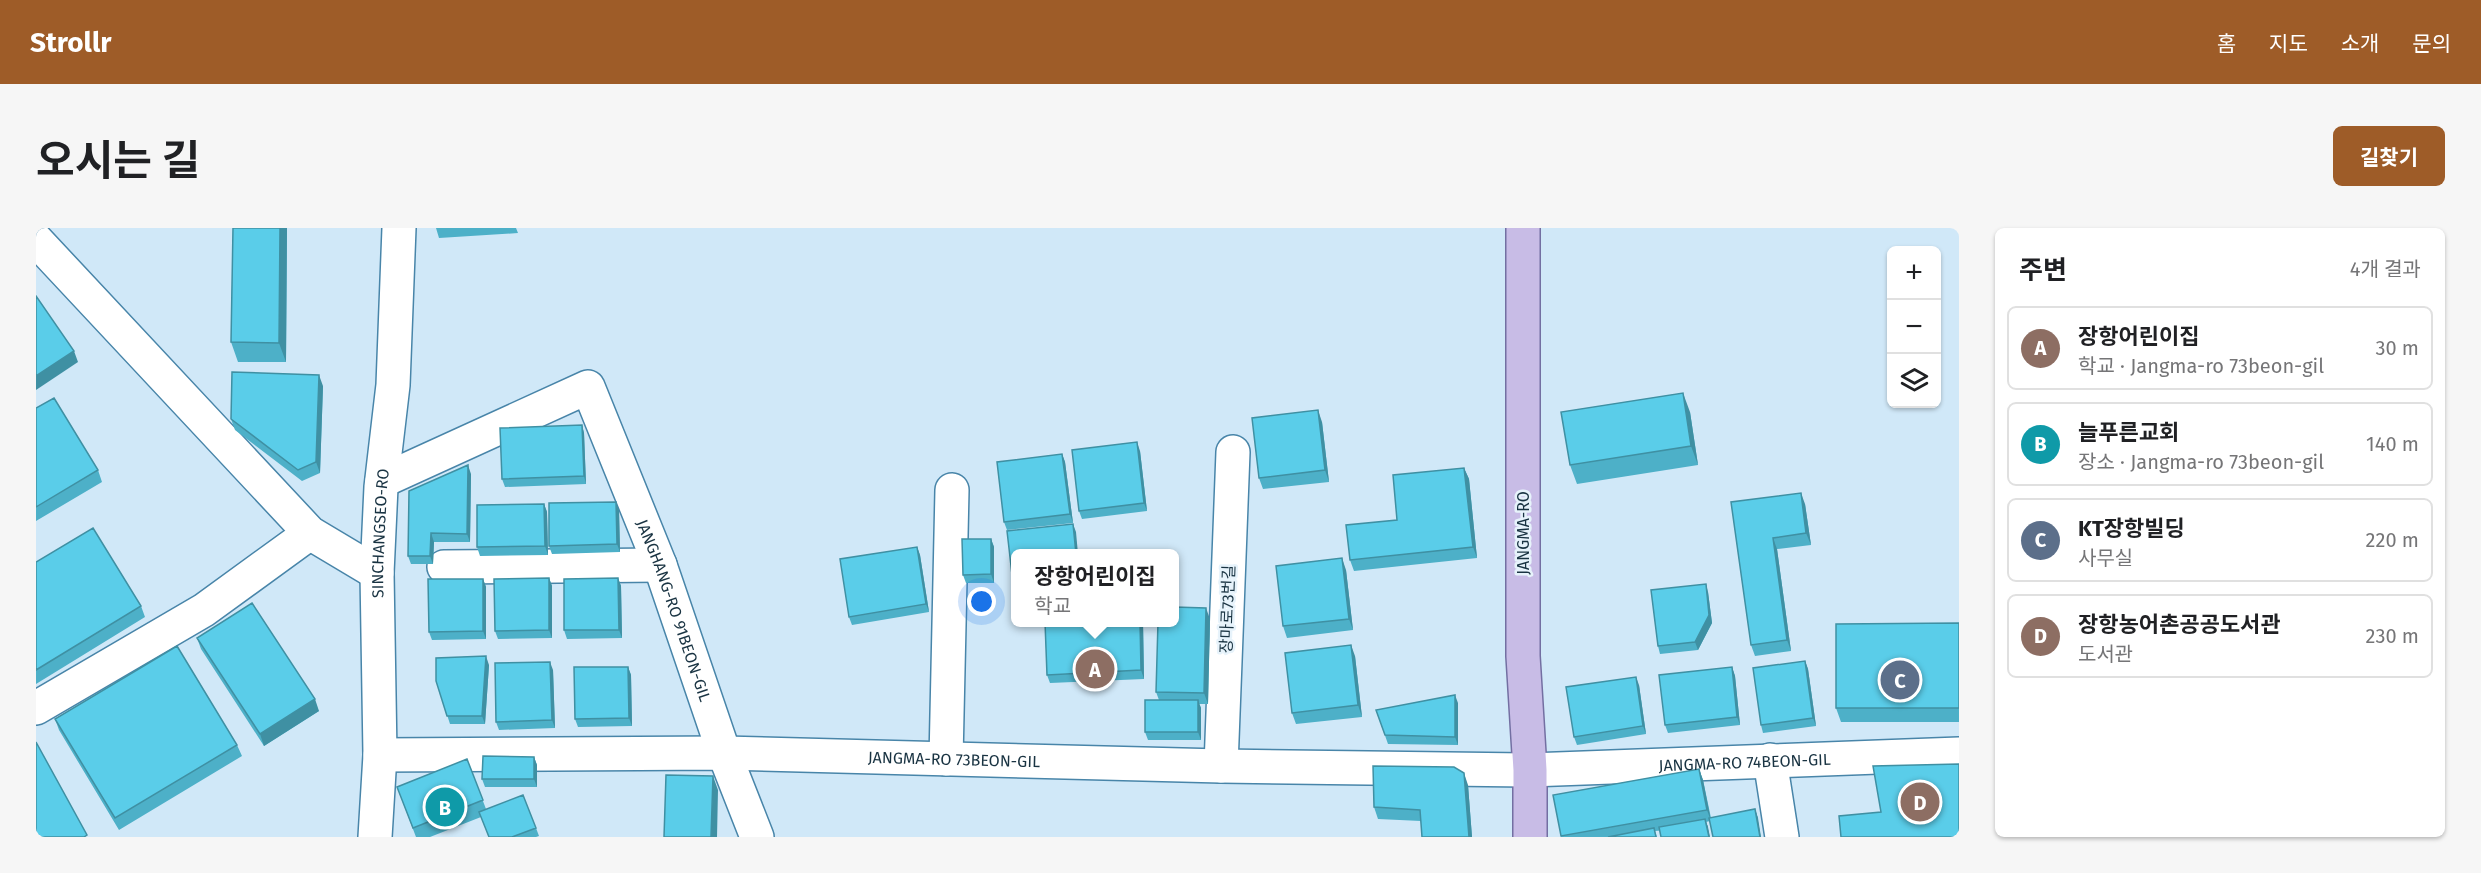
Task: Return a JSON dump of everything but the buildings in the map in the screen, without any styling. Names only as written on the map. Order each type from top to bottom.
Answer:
[{"type":"main road","name":"JANGMA-RO","points":[[1523,228],[1523,656],[1530,770],[1530,837]]},
{"type":"street","name":"SINCHANGSEO-RO","points":[[375,837],[380,755],[377,573],[382,481],[393,385],[399,228]]},
{"type":"street","points":[[36,240],[310,533],[377,573]]},
{"type":"street","name":"JANGHANG-RO 91BEON-GIL","points":[[382,481],[588,387],[660,565],[724,753],[757,837]]},
{"type":"street","name":"장마로73번길","points":[[1221,766],[1233,452]]},
{"type":"street","points":[[946,759],[952,490]]},
{"type":"street","points":[[36,708],[204,610],[310,533]]},
{"type":"street","points":[[444,567],[660,565]]},
{"type":"street","name":"JANGMA-RO 73BEON-GIL","points":[[380,755],[724,753],[1221,766],[1530,770]]},
{"type":"street","name":"JANGMA-RO 74BEON-GIL","points":[[1530,770],[1959,754]]},
{"type":"street","points":[[1770,760],[1782,837]]},
{"type":"place","name":"장항어린이집","points":[[1095,669]]},
{"type":"place","name":"KT장항빌딩","points":[[1900,680]]},
{"type":"place","name":"장항농어촌공공도서관","points":[[1920,802]]},
{"type":"place","name":"늘푸른교회","points":[[445,807]]}]
